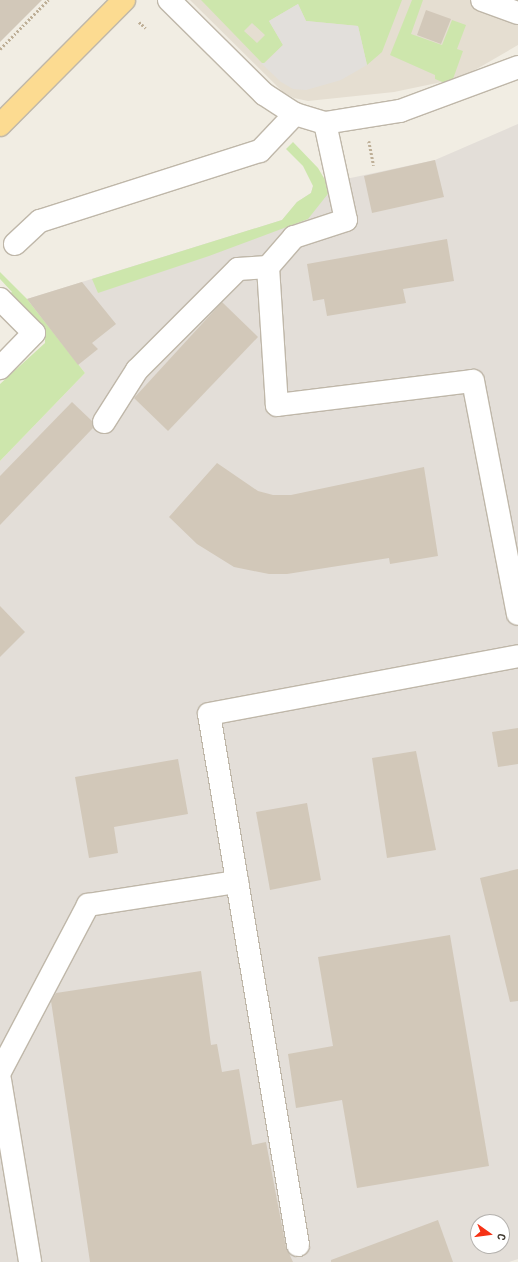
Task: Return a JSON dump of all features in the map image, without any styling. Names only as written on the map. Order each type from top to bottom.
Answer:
[{"type":"main road","points":[[0,125],[124,0]]},
{"type":"street","points":[[169,0],[264,94],[295,114],[324,123],[400,111],[518,67]]},
{"type":"street","points":[[482,0],[518,13]]},
{"type":"street","points":[[16,244],[40,220],[260,152],[295,114]]},
{"type":"street","points":[[324,123],[346,220],[294,237],[268,267],[277,405],[472,381],[513,560],[518,614]]},
{"type":"street","points":[[104,422],[136,370],[238,269],[268,267]]},
{"type":"street","points":[[0,299],[34,334],[0,368]]},
{"type":"street","points":[[298,1245],[209,714],[518,656]]},
{"type":"street","points":[[0,1072],[88,905],[237,882]]},
{"type":"street","points":[[0,1080],[30,1262]]},
{"type":"path","points":[[0,48],[48,0]]},
{"type":"path","points":[[139,22],[146,28]]},
{"type":"shaded area","points":[[190,0],[518,0],[518,45],[461,78],[394,92],[308,101],[294,98],[283,92]]},
{"type":"shaded area","points":[[298,4],[306,21],[358,26],[367,65],[341,80],[306,90],[293,89],[281,82],[261,63],[265,63],[283,45],[269,21]]},
{"type":"shaded area","points":[[518,124],[518,1259],[509,1262],[0,1262],[0,461],[85,373],[27,299],[282,220],[297,202],[311,193],[313,186],[435,160]]},
{"type":"green space","points":[[201,0],[402,0],[382,52],[367,65],[358,26],[306,21],[298,4],[269,21],[283,45],[263,64]],"holes":[[[252,23],[265,35],[257,43],[244,31]]]},
{"type":"green space","points":[[412,0],[423,0],[411,34],[442,45],[452,20],[466,25],[457,49],[463,51],[453,79],[445,83],[435,79],[435,75],[390,55]]},
{"type":"green space","points":[[293,142],[318,168],[331,190],[308,219],[209,256],[98,293],[92,279],[282,220],[297,202],[311,193],[313,186],[303,166],[286,149]]},
{"type":"green space","points":[[0,272],[27,299],[85,373],[0,461],[0,384],[45,343],[45,330],[19,304],[7,296],[12,292],[0,279]]},
{"type":"building","points":[[0,0],[42,0],[0,42]]},
{"type":"building","points":[[426,10],[451,19],[441,44],[417,35]]},
{"type":"building","points":[[435,160],[444,197],[372,213],[364,176]]},
{"type":"building","points":[[447,239],[454,281],[403,289],[406,303],[327,316],[324,299],[313,301],[307,264]]},
{"type":"building","points":[[82,282],[116,324],[92,343],[98,349],[78,365],[27,299]]},
{"type":"building","points":[[222,302],[258,337],[168,431],[134,398]]},
{"type":"building","points":[[72,402],[92,421],[93,428],[0,525],[0,476]]},
{"type":"building","points":[[217,463],[258,491],[273,495],[291,495],[424,467],[438,556],[390,564],[389,558],[287,574],[269,574],[234,567],[197,544],[169,517]]},
{"type":"building","points":[[0,606],[25,632],[0,657]]},
{"type":"building","points":[[518,728],[518,764],[498,767],[492,732]]},
{"type":"building","points":[[416,751],[436,850],[387,858],[372,758]]},
{"type":"building","points":[[178,759],[188,814],[114,827],[118,853],[89,858],[75,777]]},
{"type":"building","points":[[307,803],[321,880],[270,890],[256,812]]},
{"type":"building","points":[[518,869],[518,1001],[510,1002],[480,878]]},
{"type":"building","points":[[450,935],[489,1166],[357,1188],[342,1100],[296,1108],[288,1054],[333,1046],[318,957]]},
{"type":"building","points":[[201,971],[211,1045],[217,1044],[222,1072],[239,1069],[252,1145],[266,1142],[286,1247],[293,1262],[90,1262],[51,1001],[56,993]]},
{"type":"building","points":[[438,1220],[453,1262],[331,1262],[331,1260]]}]
